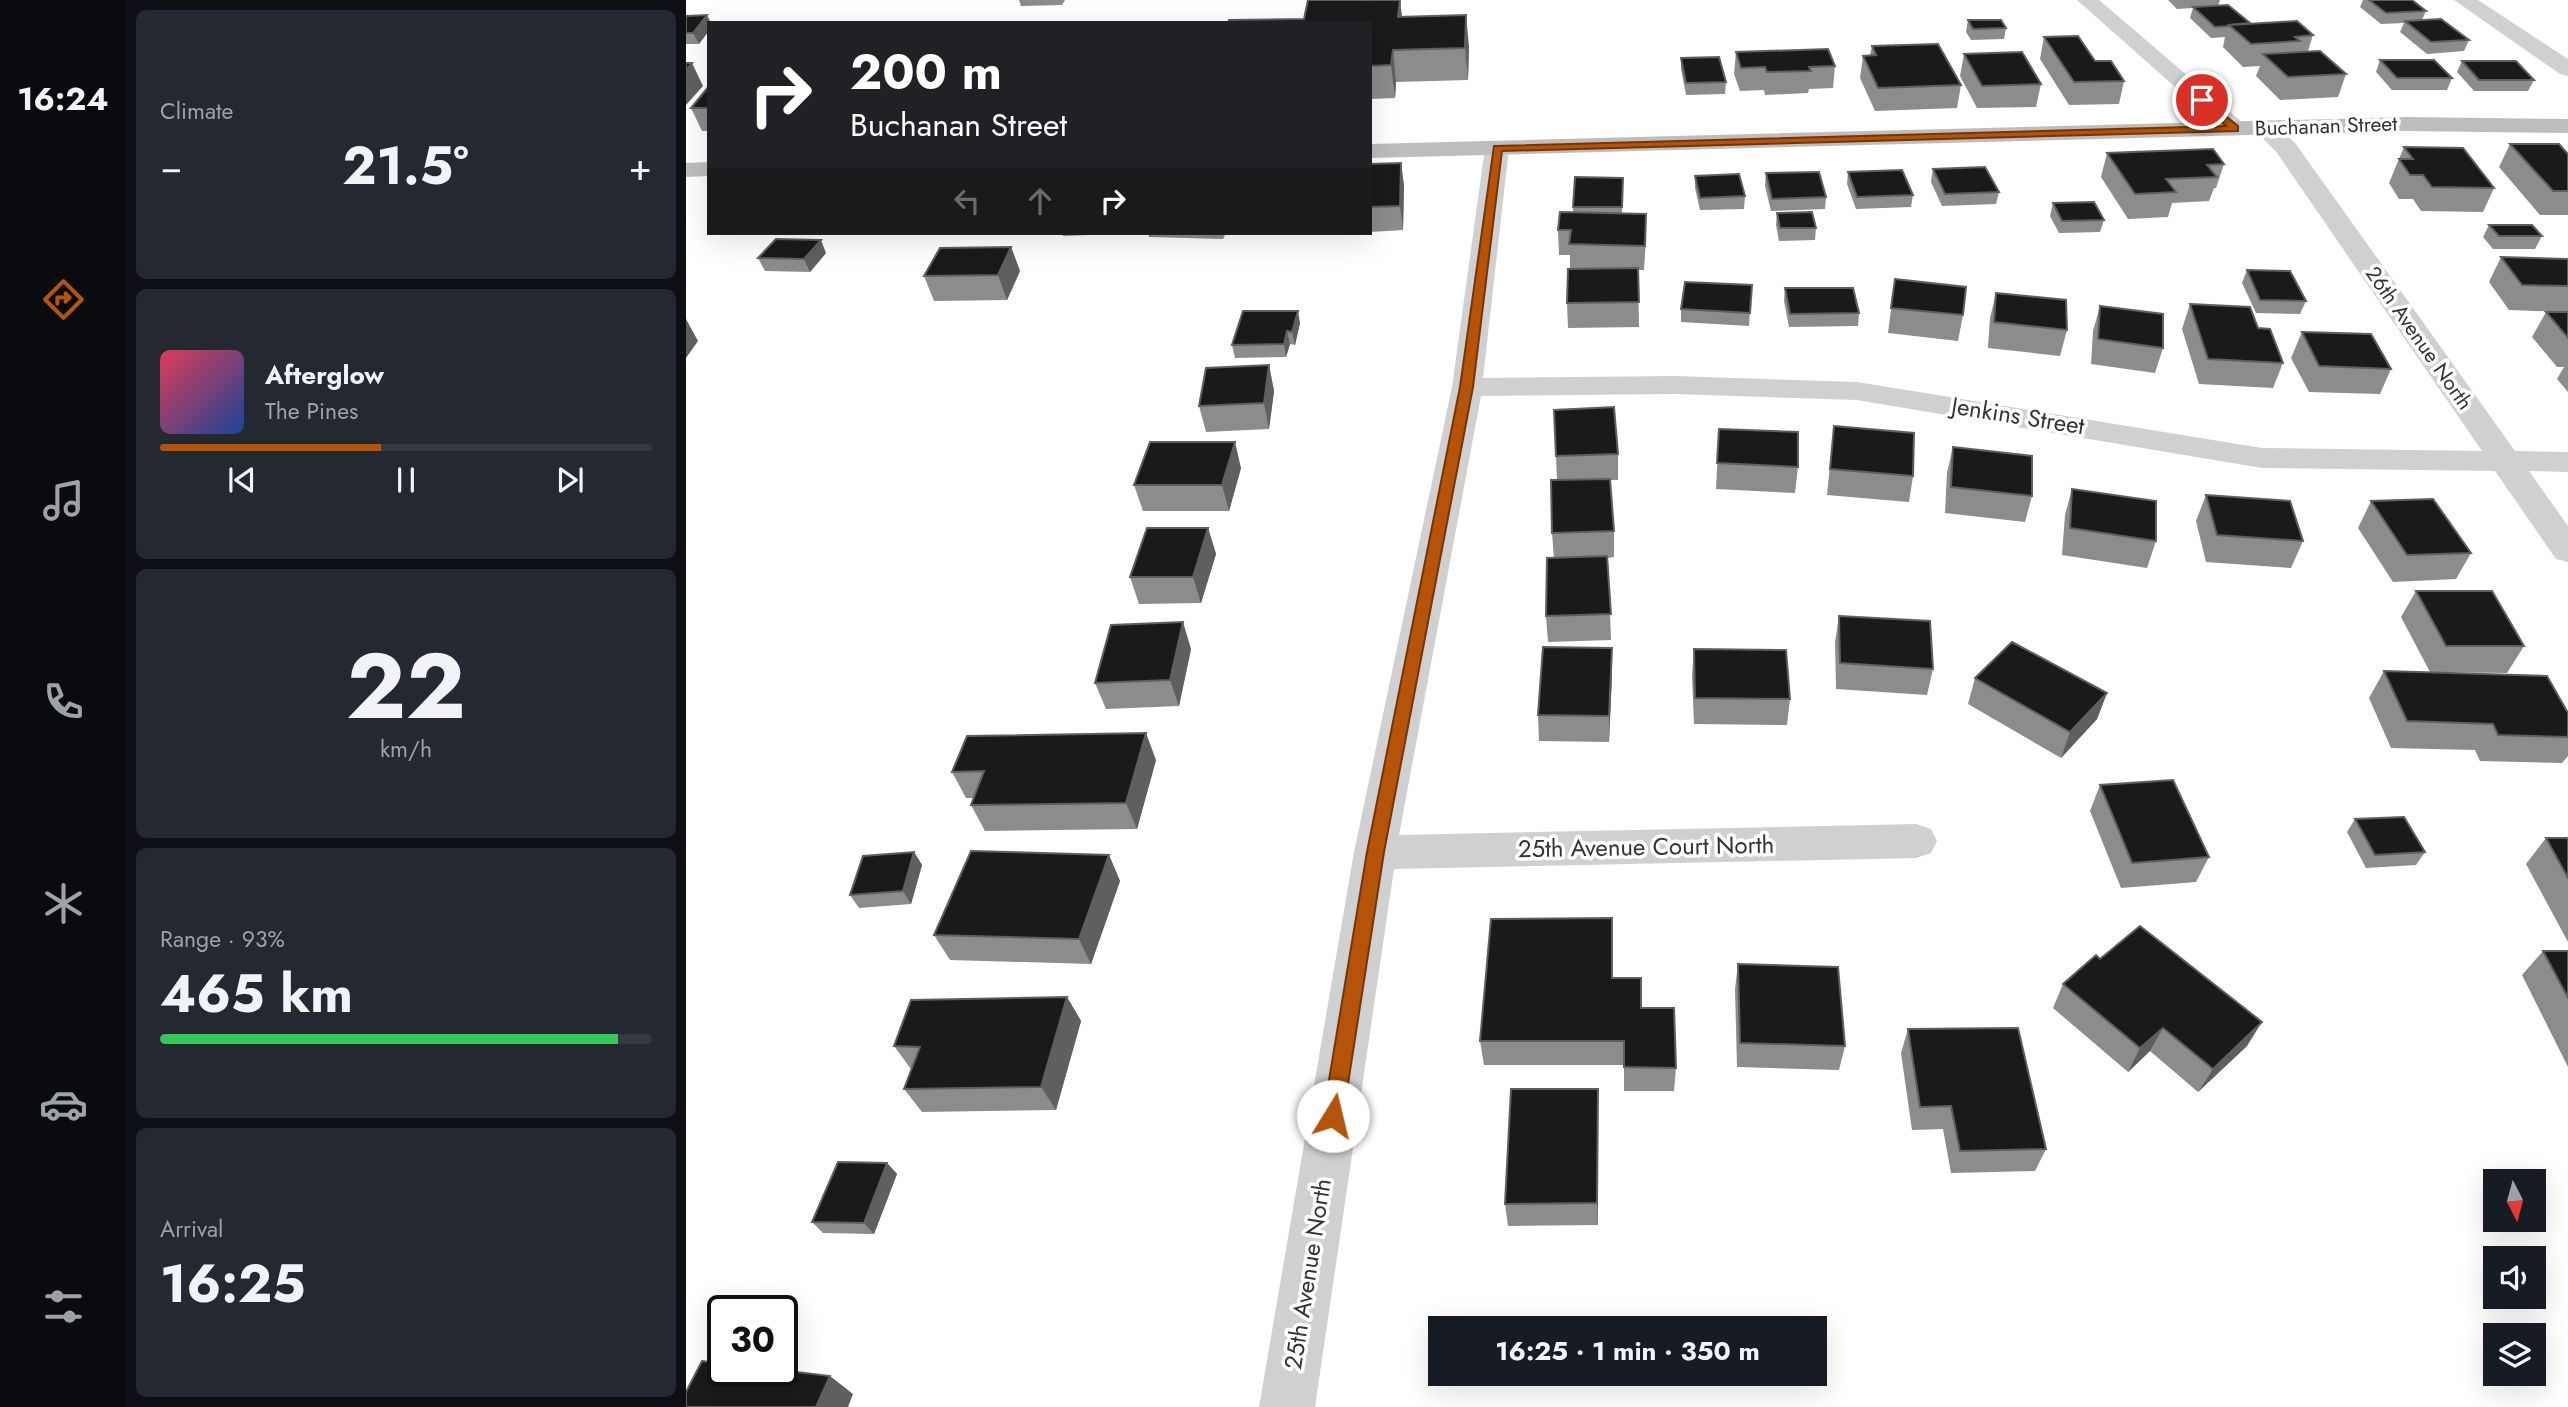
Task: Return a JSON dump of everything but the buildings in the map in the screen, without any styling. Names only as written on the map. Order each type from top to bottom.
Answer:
[{"type":"street","points":[[2087,0],[2235,128]]},
{"type":"street","points":[[2464,0],[2568,69]]},
{"type":"street","name":"Buchanan Street","points":[[1372,151],[2406,124],[2568,126]]},
{"type":"street","name":"26th Avenue North","points":[[2265,128],[2286,148],[2568,551]]},
{"type":"street","name":"25th Avenue North","points":[[1287,1407],[1375,852],[1467,387],[1497,148]]},
{"type":"street","points":[[686,170],[707,169]]},
{"type":"street","name":"Jenkins Street","points":[[1467,387],[1675,385],[1857,391],[2262,458],[2568,462]]},
{"type":"street","name":"25th Avenue Court North","points":[[1375,852],[1916,841]]},
{"type":"route","points":[[1333,1116],[1375,852],[1467,387],[1497,148],[2235,128],[2202,100]]}]
